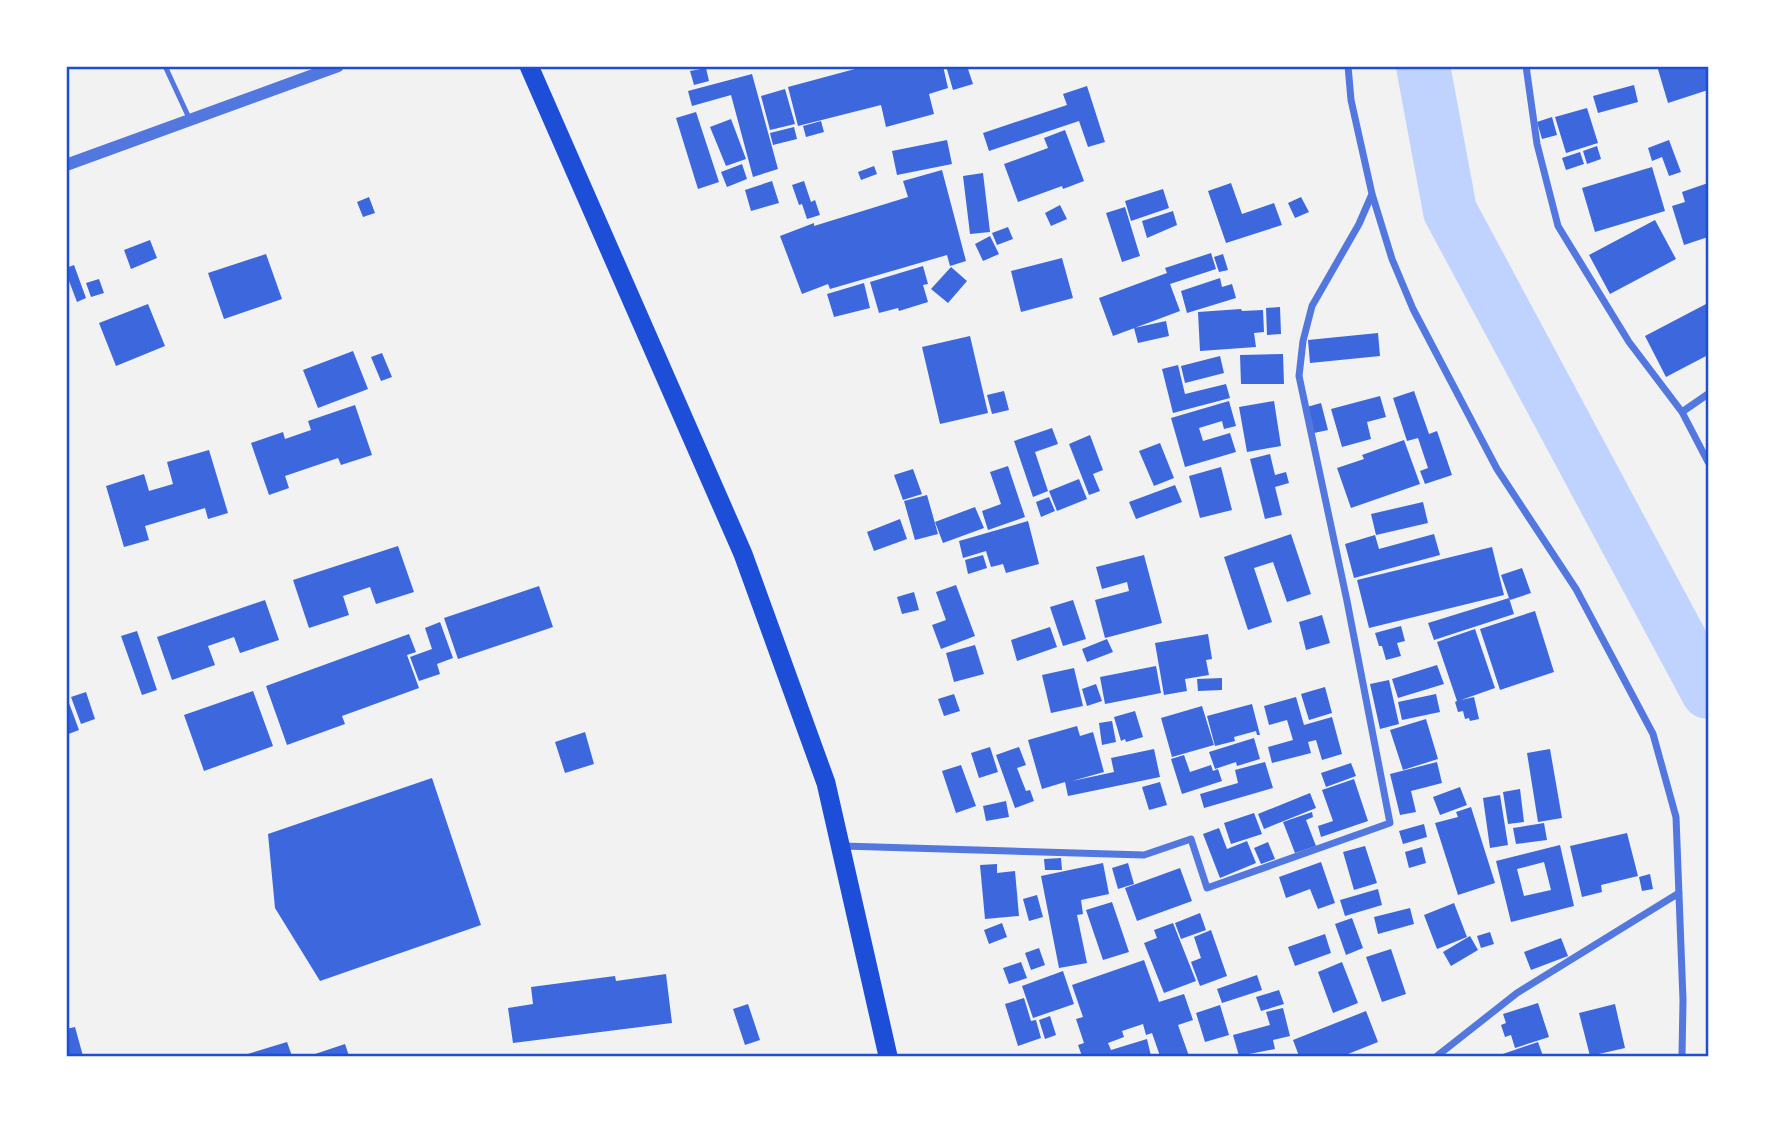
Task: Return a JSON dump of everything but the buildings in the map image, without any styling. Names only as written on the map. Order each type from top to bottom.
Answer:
[{"type":"highway","points":[[528,66],[743,554],[826,783],[888,1056]]},
{"type":"street","points":[[66,165],[338,66]]},
{"type":"street","points":[[1348,66],[1351,100],[1372,194],[1392,259],[1413,309],[1497,469],[1576,589],[1653,734],[1676,817],[1683,1000],[1682,1056]]},
{"type":"street","points":[[1526,66],[1537,144],[1558,226],[1629,342],[1682,412],[1709,462]]},
{"type":"street","points":[[840,846],[1144,855],[1191,839],[1207,888],[1390,823],[1347,601],[1299,376],[1303,341],[1312,306],[1359,224],[1372,194]]},
{"type":"street","points":[[1682,412],[1709,394]]},
{"type":"street","points":[[1437,1056],[1517,993],[1679,892]]},
{"type":"lane","points":[[165,66],[190,120]]},
{"type":"waterway","points":[[1423,66],[1450,211],[1708,692]]}]
